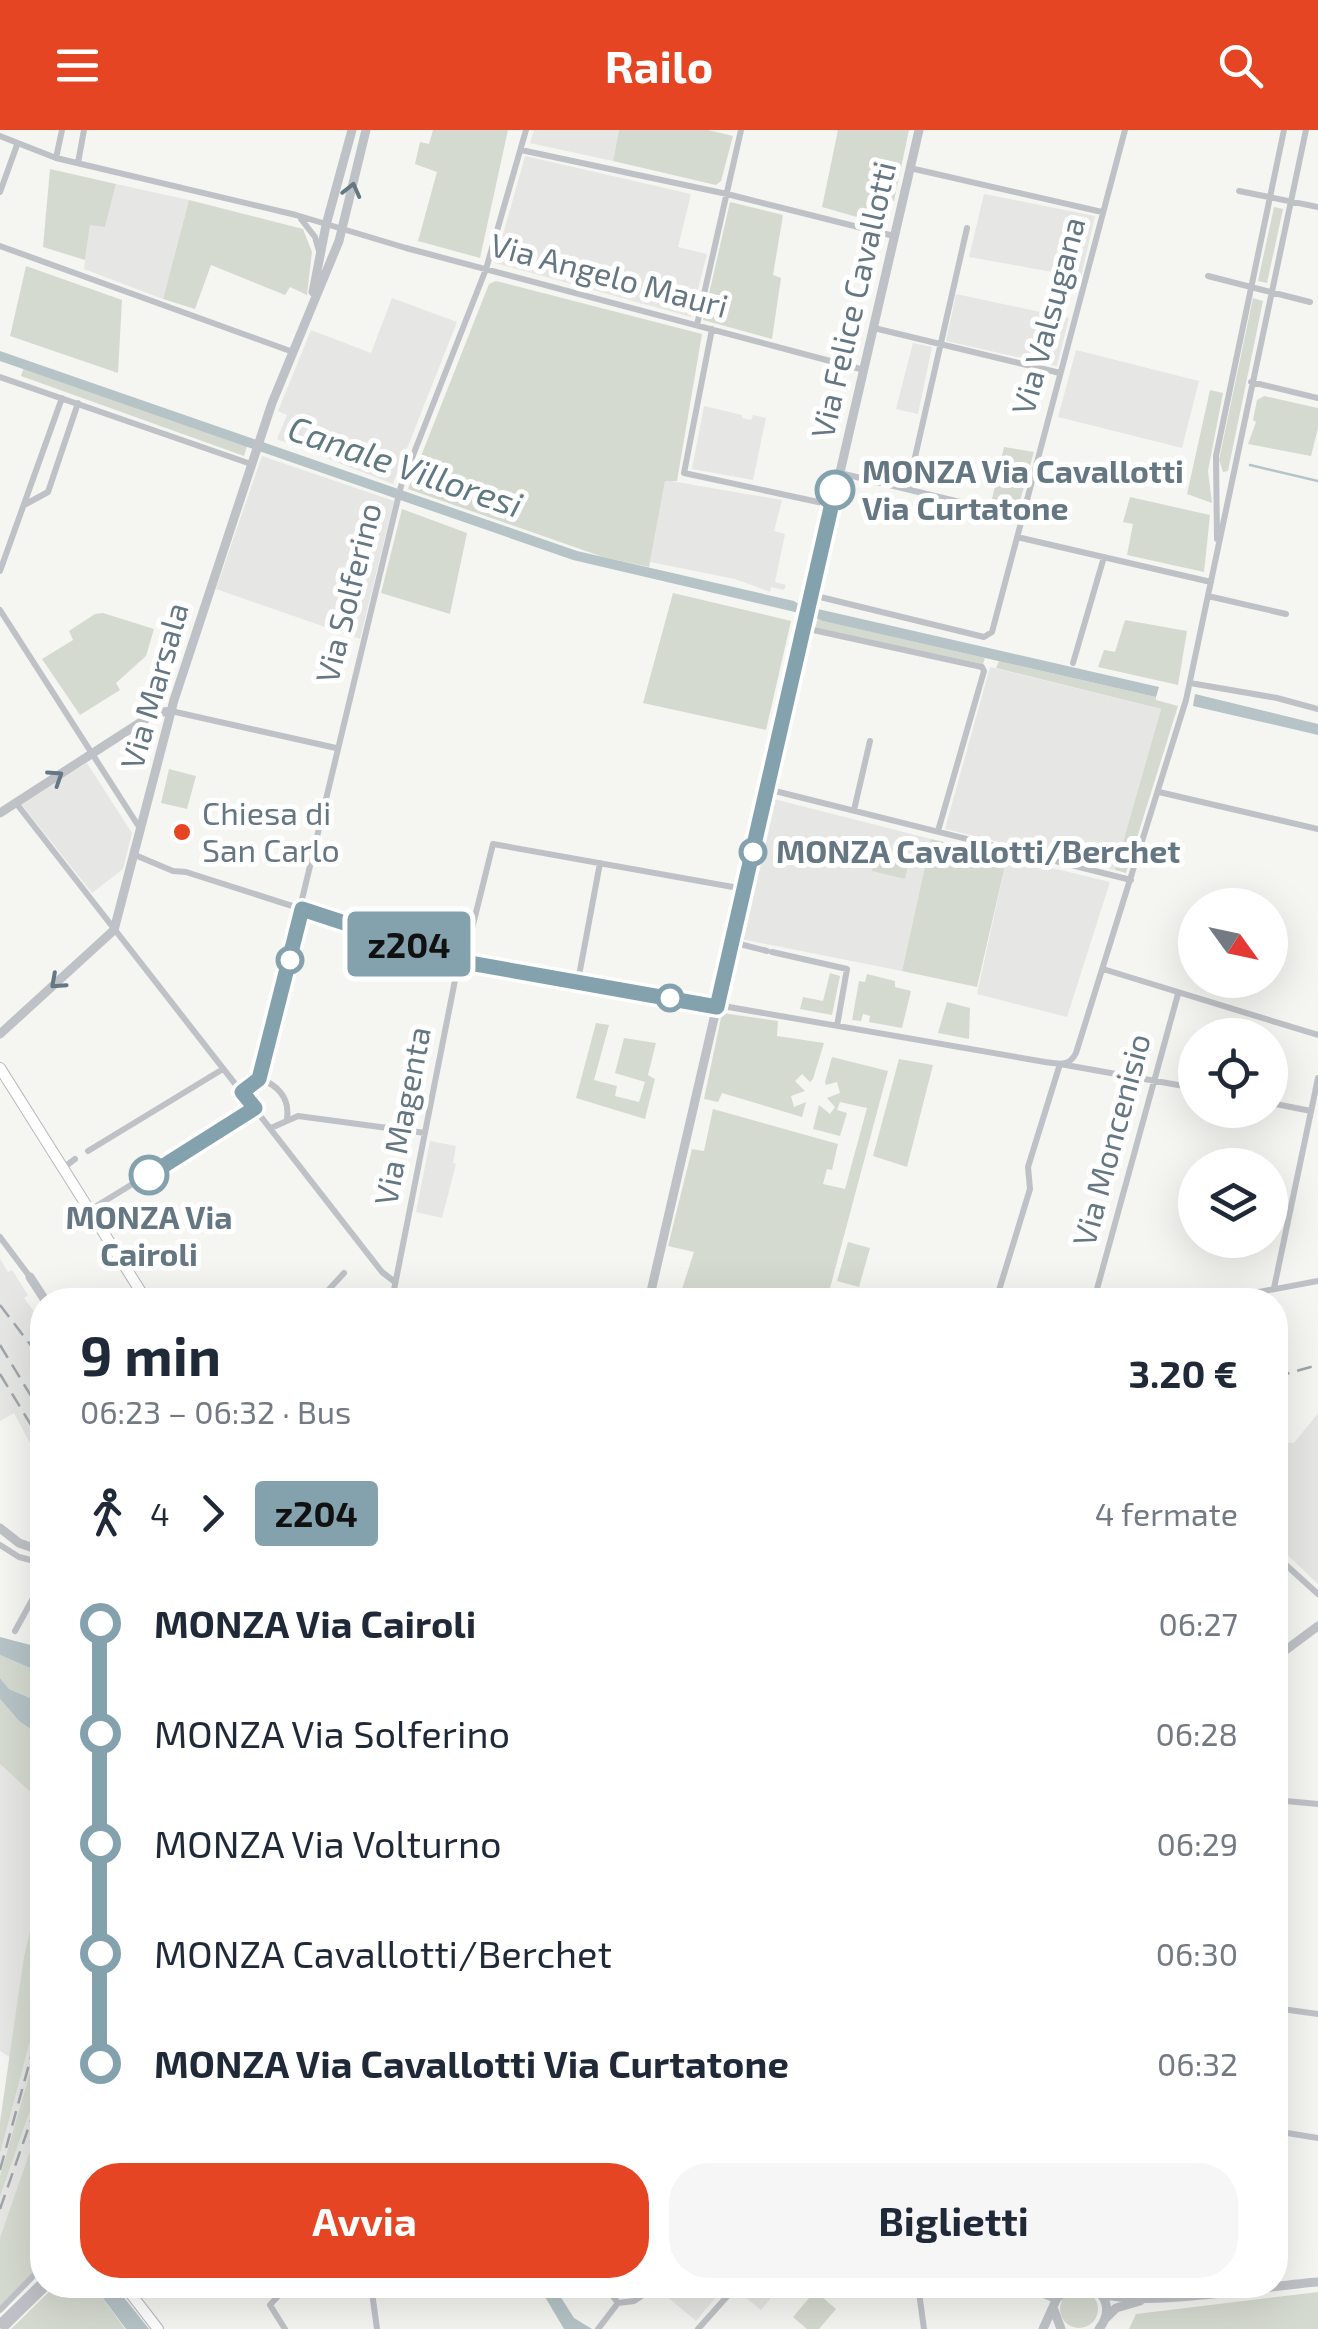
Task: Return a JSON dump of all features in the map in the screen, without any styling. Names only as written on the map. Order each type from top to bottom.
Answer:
[{"type":"main road","points":[[0,1068],[139,1288]]},
{"type":"main road","points":[[134,2298],[158,2329]]},
{"type":"street","points":[[56,158],[62,130]]},
{"type":"street","points":[[78,163],[84,130]]},
{"type":"street","name":"Via Marsala","points":[[309,314],[326,225],[352,130]]},
{"type":"street","name":"Via Marsala","points":[[114,930],[171,711],[251,464],[342,229],[366,130]]},
{"type":"street","name":"Via Solferino","points":[[259,1079],[400,494],[486,270],[526,130]]},
{"type":"street","points":[[698,325],[740,130]]},
{"type":"street","name":"Via Felice Cavallotti","points":[[652,1288],[919,130]]},
{"type":"street","name":"Via Valsugana","points":[[812,595],[984,637],[992,632],[1125,130]]},
{"type":"street","points":[[1216,556],[1215,467],[1284,130]]},
{"type":"street","points":[[1060,1064],[1070,1062],[1076,1053],[1190,683],[1306,130]]},
{"type":"street","name":"Via Angelo Mauri","points":[[0,136],[56,158],[296,215],[486,270],[864,370]]},
{"type":"street","points":[[0,192],[17,145]]},
{"type":"street","points":[[521,150],[726,194],[894,236]]},
{"type":"street","points":[[910,168],[1102,212]]},
{"type":"street","points":[[1239,191],[1318,207]]},
{"type":"street","points":[[296,215],[308,226],[320,256]]},
{"type":"street","points":[[908,488],[967,228]]},
{"type":"street","points":[[0,249],[293,352]]},
{"type":"street","points":[[1208,276],[1310,302]]},
{"type":"street","points":[[874,328],[1060,373]]},
{"type":"street","points":[[712,329],[684,473],[832,505]]},
{"type":"street","points":[[0,377],[251,464]]},
{"type":"street","points":[[1251,382],[1318,398]]},
{"type":"street","points":[[0,571],[65,399]]},
{"type":"street","points":[[24,505],[48,492],[78,403]]},
{"type":"street","points":[[1215,467],[1222,477],[1233,476]]},
{"type":"street","points":[[840,473],[1022,516]]},
{"type":"street","points":[[1017,537],[1211,582]]},
{"type":"street","points":[[1074,663],[1104,557]]},
{"type":"street","points":[[1208,596],[1286,614]]},
{"type":"street","points":[[0,610],[141,831]]},
{"type":"street","points":[[804,628],[982,667],[938,831]]},
{"type":"street","points":[[1190,683],[1318,709]]},
{"type":"street","points":[[0,813],[154,714],[171,711],[336,748]]},
{"type":"street","points":[[134,727],[146,723],[166,730]]},
{"type":"street","points":[[854,810],[870,740]]},
{"type":"street","points":[[767,789],[1131,880]]},
{"type":"street","points":[[1159,792],[1318,829]]},
{"type":"street","points":[[16,802],[382,1272],[395,1282]]},
{"type":"street","name":"Via Magenta","points":[[394,1288],[461,961],[493,844],[600,862]]},
{"type":"street","points":[[135,854],[173,870],[461,961],[1178,1085]]},
{"type":"street","points":[[578,980],[600,862],[744,889]]},
{"type":"street","points":[[0,1034],[114,930]]},
{"type":"street","points":[[732,942],[848,969],[837,1026]]},
{"type":"street","points":[[1104,969],[1178,994]]},
{"type":"street","name":"Via Moncenisio","points":[[1097,1288],[1178,994]]},
{"type":"street","points":[[1192,998],[1318,1035]]},
{"type":"street","points":[[1000,1288],[1030,1189],[1028,1167],[1060,1064]]},
{"type":"street","points":[[88,1150],[223,1069]]},
{"type":"street","points":[[1318,1078],[1274,1288],[1318,1281]]},
{"type":"street","points":[[242,1092],[259,1079],[272,1083],[288,1107],[287,1118]]},
{"type":"street","points":[[1288,1107],[1311,1111]]},
{"type":"street","points":[[90,1210],[255,1108]]},
{"type":"street","points":[[270,1128],[287,1118],[301,1116],[425,1133]]},
{"type":"street","points":[[63,1168],[76,1160]]},
{"type":"street","points":[[0,1238],[37,1288]]},
{"type":"street","points":[[330,1288],[344,1273]]},
{"type":"street","points":[[0,1528],[19,1544],[30,1547]]},
{"type":"street","points":[[0,1545],[30,1560]]},
{"type":"street","points":[[1288,1567],[1318,1594]]},
{"type":"street","points":[[15,1631],[30,1604]]},
{"type":"street","points":[[1288,1648],[1318,1626]]},
{"type":"street","points":[[1288,1801],[1318,1804]]},
{"type":"street","points":[[1288,2010],[1318,2014]]},
{"type":"street","points":[[1288,2133],[1318,2138]]},
{"type":"street","points":[[0,2310],[30,2279]]},
{"type":"street","points":[[1288,2285],[1318,2282]]},
{"type":"street","points":[[2,2326],[31,2298]]},
{"type":"street","points":[[276,2298],[270,2305],[285,2329]]},
{"type":"street","points":[[372,2298],[376,2329]]},
{"type":"street","points":[[614,2298],[618,2303]]},
{"type":"street","points":[[598,2329],[618,2303],[640,2298]]},
{"type":"street","points":[[698,2329],[726,2298]]},
{"type":"street","points":[[920,2298],[924,2329]]},
{"type":"street","points":[[1043,2329],[1057,2298]]},
{"type":"street","points":[[1058,2298],[1054,2316],[1062,2329]]},
{"type":"street","points":[[1104,2298],[1106,2318]]},
{"type":"street","points":[[1100,2329],[1119,2307],[1152,2298]]},
{"type":"shaded area","points":[[433,130],[508,130],[480,258],[418,241],[437,172],[415,164],[420,142],[429,144]]},
{"type":"shaded area","points":[[534,130],[619,130],[613,161],[530,143]]},
{"type":"shaded area","points":[[619,130],[708,130],[733,136],[721,181],[716,185],[613,161]]},
{"type":"shaded area","points":[[838,130],[909,130],[894,201],[870,196],[864,219],[822,207]]},
{"type":"shaded area","points":[[525,156],[691,194],[678,247],[707,254],[691,317],[495,263]]},
{"type":"shaded area","points":[[50,169],[116,184],[105,227],[90,225],[85,260],[43,247]]},
{"type":"shaded area","points":[[116,184],[189,200],[163,299],[84,269],[90,224],[105,227]]},
{"type":"shaded area","points":[[984,194],[1095,216],[1081,277],[969,257]]},
{"type":"shaded area","points":[[189,200],[303,229],[312,252],[307,295],[290,287],[285,295],[211,265],[195,309],[163,299]]},
{"type":"shaded area","points":[[730,202],[783,215],[773,275],[781,278],[772,339],[703,320]]},
{"type":"shaded area","points":[[1274,207],[1283,209],[1267,283],[1258,281]]},
{"type":"shaded area","points":[[26,266],[122,300],[118,373],[10,336]]},
{"type":"shaded area","points":[[496,281],[702,334],[677,481],[665,481],[649,567],[603,557],[408,489],[489,284]]},
{"type":"shaded area","points":[[956,294],[1069,318],[1057,366],[946,341]]},
{"type":"shaded area","points":[[392,298],[457,322],[393,484],[277,439],[287,415],[278,411],[311,330],[371,353]]},
{"type":"shaded area","points":[[1253,298],[1263,301],[1228,471],[1223,472],[1219,460]]},
{"type":"shaded area","points":[[913,343],[932,347],[918,414],[896,409]]},
{"type":"shaded area","points":[[1076,350],[1199,381],[1182,448],[1058,417]]},
{"type":"shaded area","points":[[0,351],[577,551],[794,601],[800,605],[799,613],[573,560],[0,361]]},
{"type":"shaded area","points":[[24,367],[247,446],[244,456],[21,376]]},
{"type":"shaded area","points":[[1210,390],[1223,393],[1208,471],[1212,503],[1187,494]]},
{"type":"shaded area","points":[[1264,396],[1318,408],[1311,456],[1248,444],[1256,422],[1253,420],[1257,400]]},
{"type":"shaded area","points":[[704,406],[751,420],[753,415],[766,418],[753,480],[692,469]]},
{"type":"shaded area","points":[[1004,447],[1034,452],[1018,508],[992,499]]},
{"type":"shaded area","points":[[262,456],[394,501],[360,639],[216,589]]},
{"type":"shaded area","points":[[665,480],[782,500],[774,531],[785,534],[775,582],[786,585],[784,590],[771,587],[770,592],[735,579],[650,562]]},
{"type":"shaded area","points":[[1130,497],[1210,515],[1204,572],[1127,555],[1133,524],[1123,522]]},
{"type":"shaded area","points":[[402,509],[467,533],[450,614],[381,593]]},
{"type":"shaded area","points":[[673,593],[791,621],[766,730],[643,703]]},
{"type":"shaded area","points":[[818,609],[1159,687],[1156,697],[823,621],[816,618]]},
{"type":"shaded area","points":[[103,613],[154,629],[146,656],[116,683],[120,690],[80,715],[42,659],[73,640],[69,631]]},
{"type":"shaded area","points":[[818,618],[985,658],[983,664],[815,628]]},
{"type":"shaded area","points":[[1125,620],[1187,631],[1178,685],[1098,667],[1104,650],[1115,652]]},
{"type":"shaded area","points":[[999,661],[1156,697],[1178,706],[1126,873],[1115,870],[1161,709],[996,668]]},
{"type":"shaded area","points":[[990,667],[1161,709],[1115,870],[945,829]]},
{"type":"shaded area","points":[[1195,694],[1318,724],[1318,735],[1193,706]]},
{"type":"shaded area","points":[[87,763],[132,833],[123,869],[92,893],[21,804]]},
{"type":"shaded area","points":[[169,769],[196,776],[187,809],[161,803]]},
{"type":"shaded area","points":[[770,798],[931,839],[902,971],[740,939]]},
{"type":"shaded area","points":[[931,839],[1007,857],[977,987],[902,971]]},
{"type":"shaded area","points":[[877,852],[909,860],[905,879],[872,871]]},
{"type":"shaded area","points":[[1007,857],[1110,882],[1067,1017],[977,994]]},
{"type":"shaded area","points":[[830,973],[840,976],[832,1015],[800,1009],[803,997],[823,1001]]},
{"type":"shaded area","points":[[867,974],[895,981],[895,987],[911,991],[902,1028],[869,1022],[870,1016],[863,1014],[861,1021],[852,1020],[859,981],[865,982]]},
{"type":"shaded area","points":[[947,1002],[970,1008],[969,1039],[938,1033]]},
{"type":"shaded area","points":[[722,1013],[778,1021],[777,1036],[824,1043],[813,1079],[810,1082],[802,1074],[795,1081],[805,1091],[791,1096],[794,1107],[806,1102],[802,1117],[722,1093],[718,1102],[704,1099]]},
{"type":"shaded area","points":[[596,1023],[609,1025],[594,1080],[617,1086],[615,1096],[639,1102],[645,1082],[615,1073],[624,1038],[656,1043],[648,1075],[655,1079],[645,1119],[576,1098]]},
{"type":"shaded area","points":[[832,1057],[888,1071],[830,1288],[682,1288],[694,1252],[668,1246],[692,1149],[704,1151],[713,1109],[838,1144],[832,1170],[827,1169],[823,1184],[845,1189],[867,1108],[840,1102],[837,1110],[847,1113],[840,1136],[813,1129],[819,1105],[830,1114],[835,1107],[827,1098],[840,1093],[837,1082],[825,1082]]},
{"type":"shaded area","points":[[899,1059],[933,1065],[907,1167],[873,1156]]},
{"type":"shaded area","points":[[430,1141],[456,1146],[456,1164],[442,1218],[416,1212]]},
{"type":"shaded area","points":[[848,1242],[870,1248],[859,1287],[837,1281]]},
{"type":"shaded area","points":[[0,1259],[28,1295],[24,1298],[30,1306],[30,1443],[14,1413],[0,1421]]},
{"type":"shaded area","points":[[1318,1413],[1318,1584],[1288,1555],[1288,1443],[1294,1443]]},
{"type":"shaded area","points":[[0,1637],[30,1645],[30,1668],[0,1655]]},
{"type":"shaded area","points":[[0,1655],[30,1668],[30,1698],[9,1689],[0,1678]]},
{"type":"shaded area","points":[[0,1678],[9,1689],[30,1698],[30,1729],[19,1721],[0,1699]]},
{"type":"shaded area","points":[[0,1699],[30,1729],[30,1792],[0,1764]]},
{"type":"shaded area","points":[[0,1764],[30,1792],[30,1931],[11,2058],[0,2051]]},
{"type":"shaded area","points":[[30,1931],[30,2041],[0,2154],[0,2122]]},
{"type":"shaded area","points":[[30,2041],[30,2072],[0,2176],[0,2154]]},
{"type":"shaded area","points":[[30,2072],[30,2111],[0,2197],[0,2176]]},
{"type":"shaded area","points":[[30,2111],[30,2151],[0,2237],[0,2197]]},
{"type":"shaded area","points":[[30,2151],[30,2276],[0,2308],[0,2237]]},
{"type":"shaded area","points":[[1318,2292],[1318,2329],[1129,2329],[1136,2314]]},
{"type":"shaded area","points":[[43,2298],[102,2298],[125,2329],[11,2329]]},
{"type":"shaded area","points":[[103,2298],[124,2298],[149,2329],[126,2329]]},
{"type":"shaded area","points":[[546,2298],[561,2298],[574,2318],[592,2329],[564,2329]]},
{"type":"shaded area","points":[[669,2298],[715,2298],[696,2321]]},
{"type":"shaded area","points":[[746,2298],[771,2298],[761,2310]]},
{"type":"shaded area","points":[[809,2298],[823,2298],[836,2309],[819,2329],[807,2329],[793,2317]]},
{"type":"shaded area","points":[[1065,2298],[1093,2298],[1096,2316],[1086,2326],[1072,2326],[1062,2316],[1060,2309]]},
{"type":"waterway","points":[[1250,465],[1318,481]]},
{"type":"railway","points":[[0,1305],[30,1344]]},
{"type":"railway","points":[[0,1345],[30,1394]]},
{"type":"railway","points":[[1288,1373],[1318,1365]]},
{"type":"railway","points":[[0,1374],[30,1423]]},
{"type":"railway","points":[[0,2170],[30,2061]]},
{"type":"railway","points":[[0,2209],[30,2123]]},
{"type":"bus line","name":"z204","points":[[149,1175],[255,1108],[242,1092],[259,1079],[302,909],[464,962],[717,1007],[835,490]]},
{"type":"place","name":"MONZA Via Cavallotti Via Curtatone","points":[[835,490]]},
{"type":"place","name":"Chiesa di San Carlo","points":[[182,832]]},
{"type":"place","name":"MONZA Cavallotti/Berchet","points":[[753,852]]},
{"type":"place","name":"MONZA Via Cairoli","points":[[149,1175]]},
{"type":"water label","name":"Canale Villoresi","points":[[405,467]]}]
